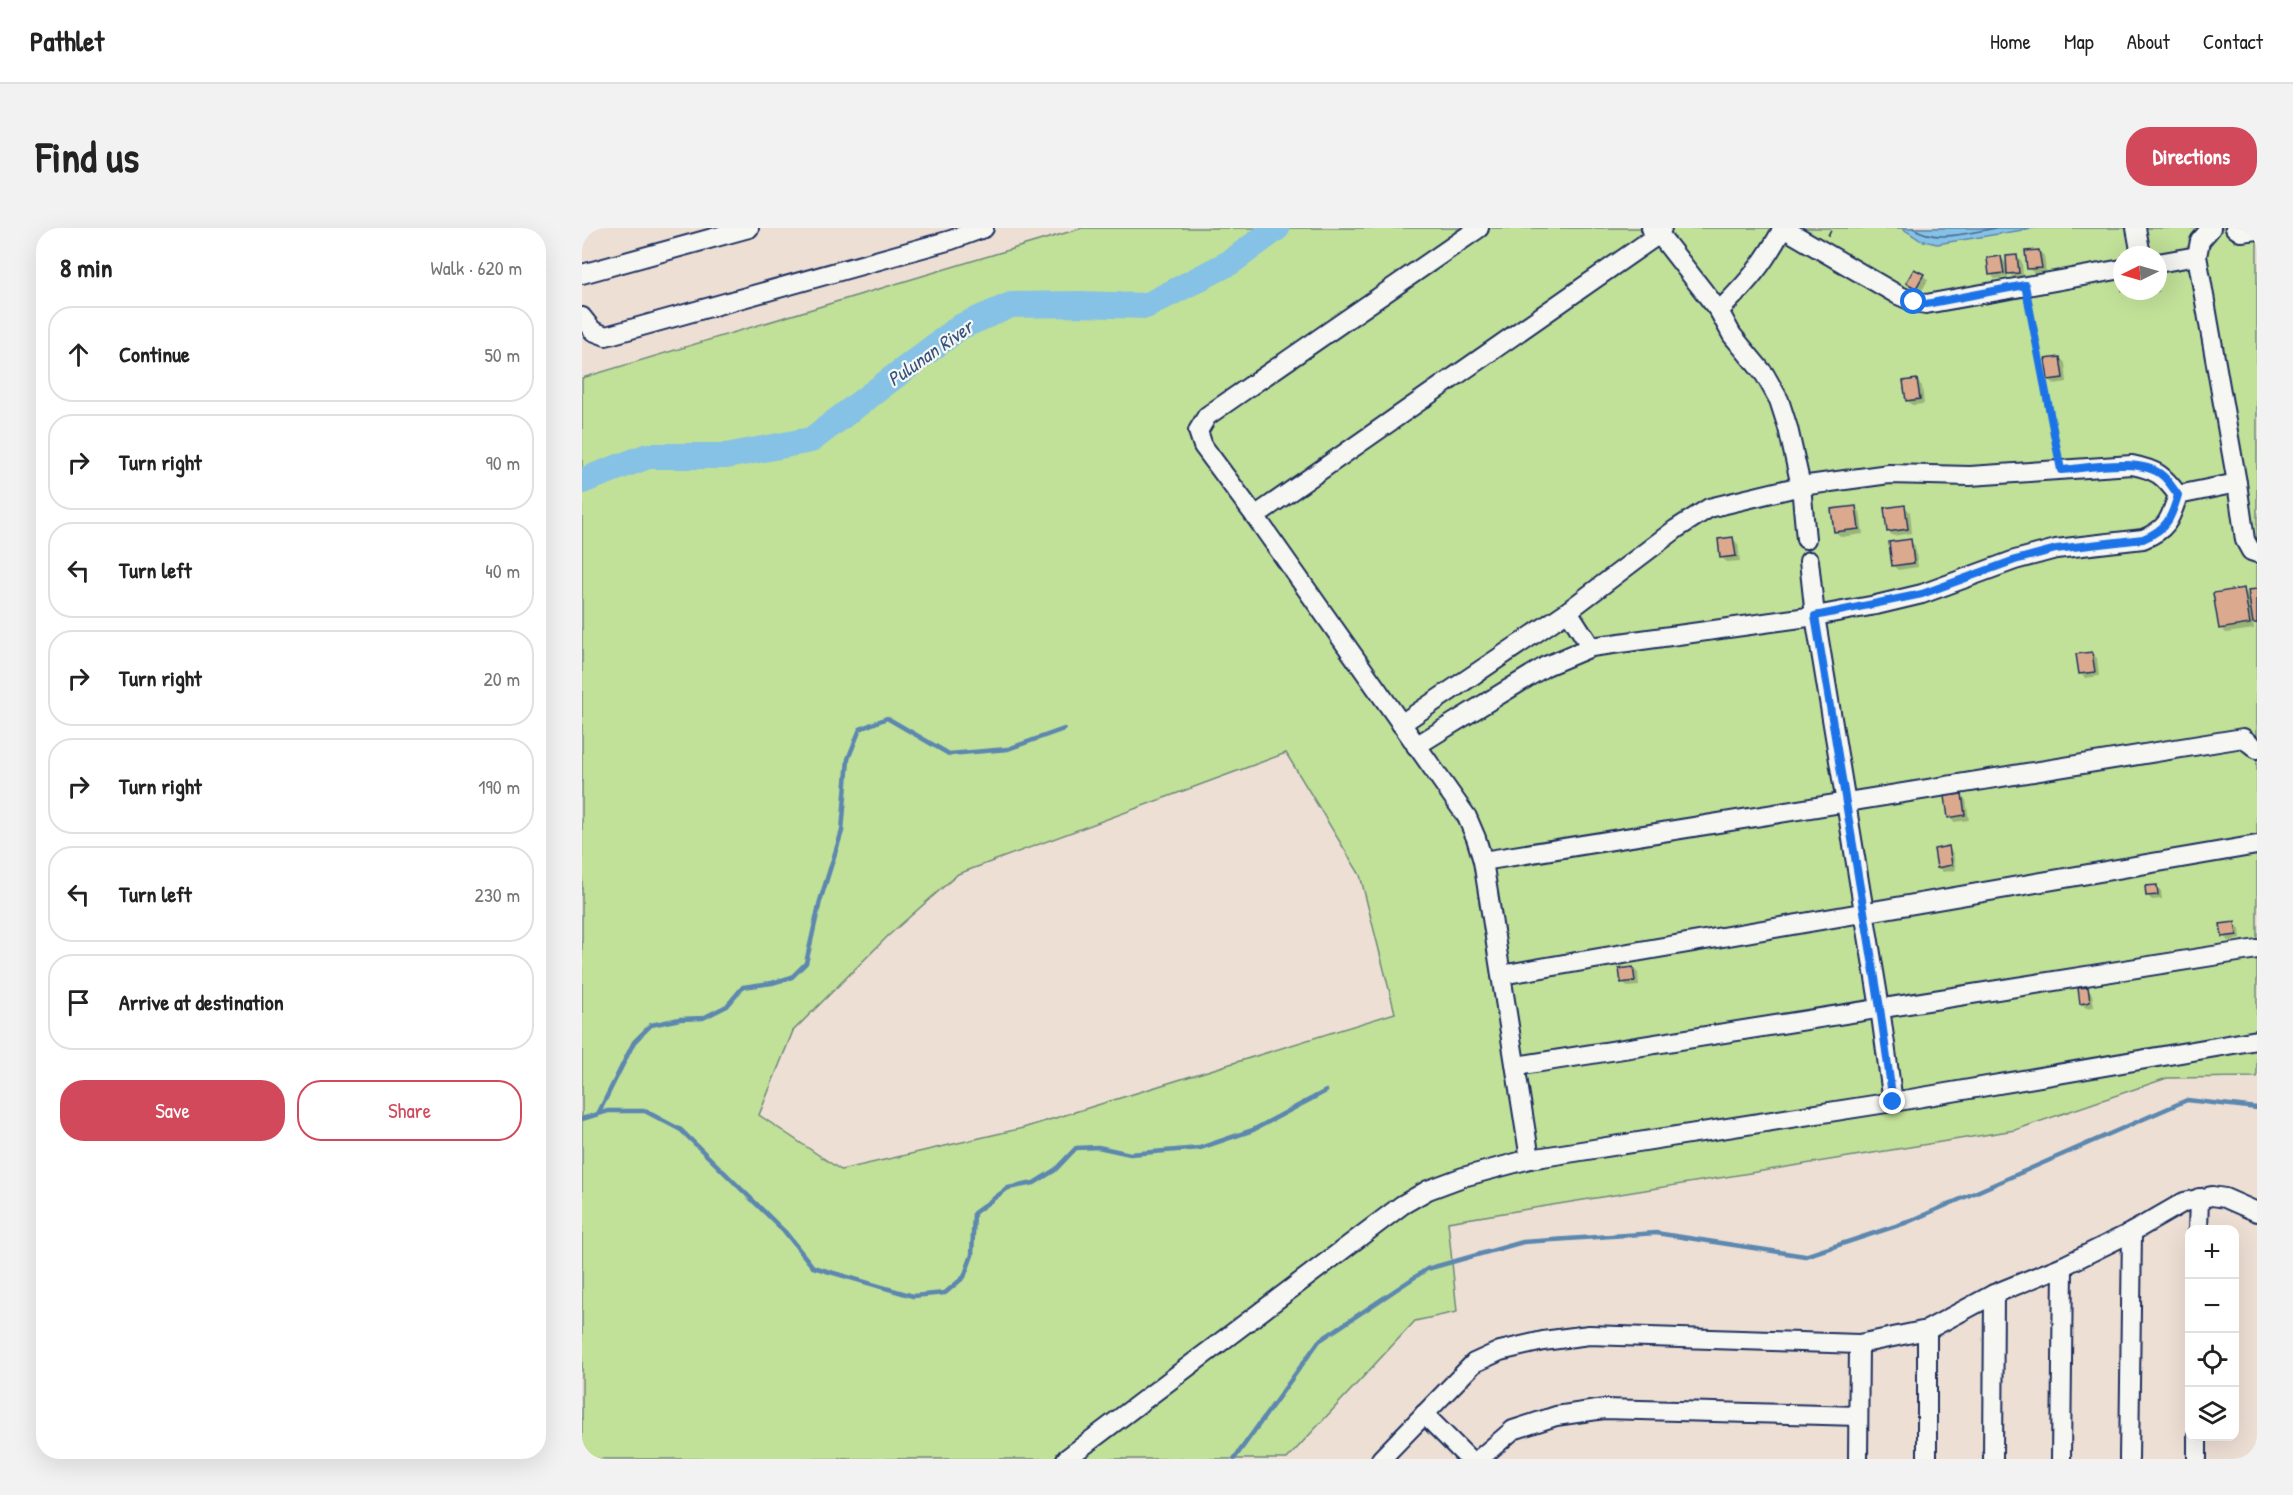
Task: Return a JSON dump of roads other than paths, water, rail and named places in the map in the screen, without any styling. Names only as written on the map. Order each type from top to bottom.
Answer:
[{"type":"street","points":[[582,274],[749,228]]},
{"type":"street","points":[[582,317],[593,331],[606,336],[949,234],[984,228]]},
{"type":"street","points":[[1479,228],[1207,416],[1198,431],[1203,446],[1467,817],[1483,861],[1530,1159]]},
{"type":"street","points":[[1719,311],[1750,280],[1767,258],[1783,228],[1898,295],[1926,304],[2113,270]]},
{"type":"street","points":[[2136,228],[2139,246]]},
{"type":"street","points":[[2211,228],[2200,241],[2197,256],[2245,540],[2251,551],[2257,553]]},
{"type":"street","points":[[2235,228],[2241,232],[2257,230]]},
{"type":"street","points":[[1255,516],[1657,230],[1719,311],[1732,334],[1765,375],[1779,400],[1801,486],[1806,539]]},
{"type":"street","points":[[2167,261],[2197,256]]},
{"type":"street","points":[[1401,724],[1568,611],[1676,529],[1709,508],[1801,486],[1889,474],[1970,476],[2132,465],[2151,469],[2163,476],[2178,495]]},
{"type":"street","points":[[2178,495],[2237,483]]},
{"type":"street","points":[[1416,746],[1546,666],[1591,647],[1815,616],[1922,594],[2015,560],[2056,549],[2143,539],[2154,535],[2170,520],[2178,495]]},
{"type":"street","points":[[1809,561],[1815,616],[1880,1008],[1893,1102]]},
{"type":"street","points":[[1568,611],[1591,647]]},
{"type":"street","points":[[1483,861],[2243,738],[2257,749]]},
{"type":"street","points":[[1501,975],[2257,845]]},
{"type":"street","points":[[1516,1066],[2257,949]]},
{"type":"street","points":[[1066,1459],[1401,1205],[1428,1190],[1463,1177],[1530,1159],[1893,1102],[2257,1040]]},
{"type":"street","points":[[1381,1459],[1474,1363],[1500,1351],[1543,1341],[1589,1335],[1859,1344],[1927,1330],[1994,1294],[2063,1266],[2132,1232],[2184,1202],[2212,1196],[2225,1198],[2257,1212]]},
{"type":"street","points":[[2198,1225],[2199,1198]]},
{"type":"street","points":[[2129,1459],[2132,1232]]},
{"type":"street","points":[[2061,1459],[2063,1266]]},
{"type":"street","points":[[1993,1459],[1994,1294]]},
{"type":"street","points":[[1927,1330],[1927,1459]]},
{"type":"street","points":[[1858,1459],[1859,1344]]},
{"type":"street","points":[[1479,1459],[1513,1430],[1534,1421],[1604,1409],[1858,1416]]},
{"type":"street","points":[[1424,1414],[1469,1459]]},
{"type":"street","points":[[2197,1441],[2197,1459]]},
{"type":"water","points":[[1902,228],[2035,228],[1937,244],[1920,240]]},
{"type":"waterway","name":"Pulunan River","points":[[582,481],[648,456],[726,456],[811,440],[960,327],[1011,305],[1146,306],[1231,262],[1277,228]]},
{"type":"waterway","points":[[598,1114],[634,1042],[651,1025],[680,1019],[703,1018],[727,1006],[743,987],[772,983],[792,977],[806,963],[820,901],[842,831],[848,759],[860,729],[887,718],[949,754],[1008,749],[1064,729]]},
{"type":"waterway","points":[[582,1119],[608,1111],[645,1111],[681,1130],[785,1232],[813,1267],[913,1296],[945,1293],[964,1277],[972,1255],[974,1213],[1008,1188],[1034,1183],[1055,1170],[1076,1148],[1098,1147],[1130,1154],[1200,1148],[1253,1130],[1326,1091]]},
{"type":"waterway","points":[[1234,1459],[1319,1341],[1427,1269],[1523,1242],[1656,1233],[1805,1256],[1908,1222],[2187,1100],[2257,1108]]}]
